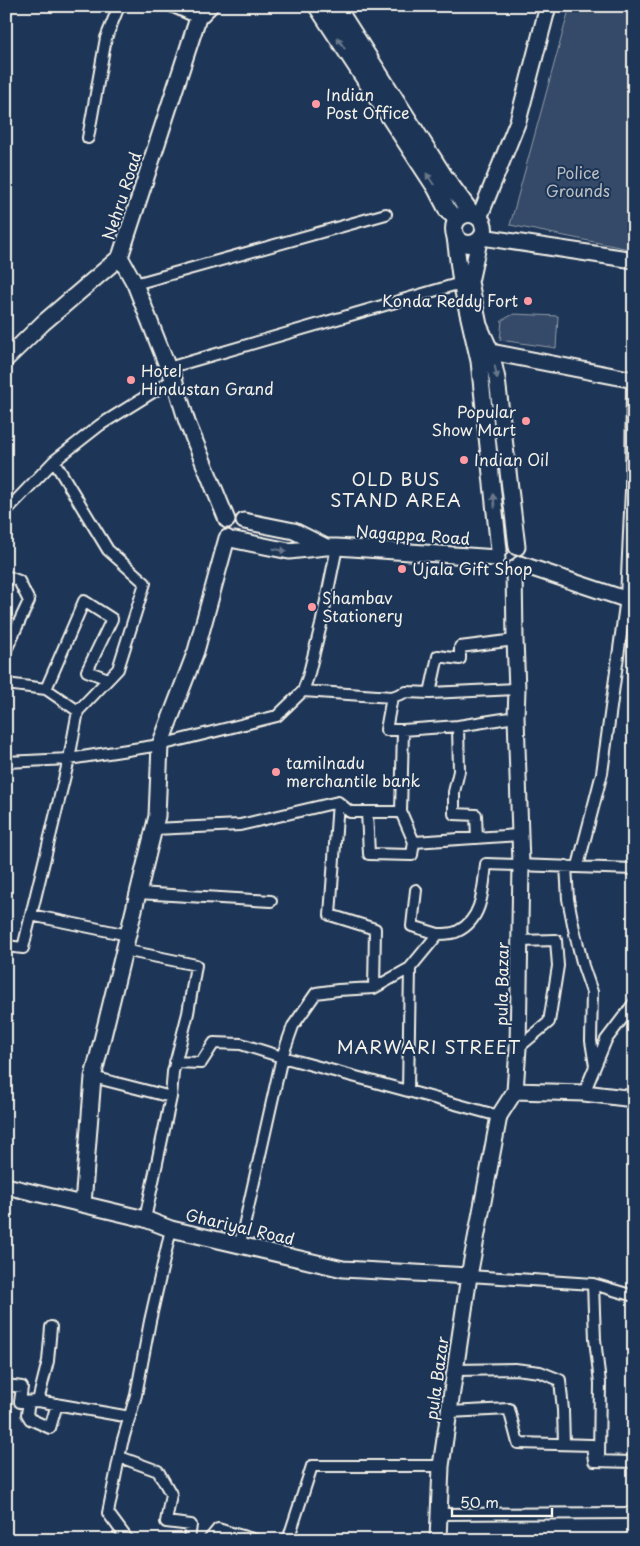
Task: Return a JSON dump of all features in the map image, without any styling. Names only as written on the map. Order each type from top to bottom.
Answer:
[{"type":"main road","points":[[317,6],[436,188],[448,211],[470,217],[484,226],[480,239],[469,245],[464,244],[455,237],[453,227],[470,217]]},
{"type":"main road","points":[[336,6],[470,217]]},
{"type":"street","points":[[88,138],[106,38],[119,6]]},
{"type":"street","points":[[171,6],[198,18]]},
{"type":"street","name":"Nehru Road","points":[[6,359],[57,310],[120,256],[198,18],[210,6]]},
{"type":"street","points":[[470,217],[518,121],[548,6]]},
{"type":"street","points":[[135,284],[386,214]]},
{"type":"street","points":[[455,237],[461,284],[484,352],[498,379],[517,547]]},
{"type":"street","points":[[498,554],[506,545],[510,544],[517,547],[522,556],[517,566],[510,570],[503,568],[498,562],[480,361],[484,352],[470,282],[480,239],[634,260]]},
{"type":"street","points":[[120,256],[135,284],[171,373],[187,422],[227,520]]},
{"type":"street","points":[[6,511],[54,461],[171,373],[461,284]]},
{"type":"street","points":[[484,352],[633,380],[630,600],[602,773],[578,866]]},
{"type":"street","points":[[6,946],[24,948],[78,711],[118,669],[145,583],[108,550],[54,461]]},
{"type":"street","points":[[238,517],[244,521],[294,531],[332,547],[289,551],[231,539],[225,535],[224,527],[227,520],[238,517]]},
{"type":"street","points":[[231,539],[242,538],[247,528],[244,521]]},
{"type":"street","points":[[83,1204],[93,1077],[157,816],[160,745],[196,651],[231,539]]},
{"type":"street","points":[[6,762],[68,760],[160,745],[277,716],[304,691],[321,625],[332,547]]},
{"type":"street","name":"Nagappa Road","points":[[332,547],[498,554]]},
{"type":"street","points":[[517,566],[630,600]]},
{"type":"street","name":"pula Bazar","points":[[438,1540],[441,1466],[469,1276],[499,1116],[515,1091],[518,1048],[521,864],[516,717],[515,640],[517,566]]},
{"type":"street","points":[[6,576],[19,581],[29,601],[6,650]]},
{"type":"street","points":[[46,689],[84,601],[112,619],[87,671],[108,679]]},
{"type":"street","points":[[430,693],[438,656],[460,659],[460,647],[515,640]]},
{"type":"street","points":[[6,684],[46,689],[78,711]]},
{"type":"street","points":[[304,691],[392,696],[406,692],[430,693],[517,689]]},
{"type":"street","points":[[392,696],[386,730],[458,726],[516,717]]},
{"type":"street","points":[[458,726],[459,771],[454,792],[454,814],[476,815],[478,838]]},
{"type":"street","points":[[367,812],[369,854],[412,855],[414,842],[401,812],[403,730]]},
{"type":"street","points":[[154,829],[240,825],[338,802]]},
{"type":"street","points":[[338,802],[350,812],[401,812]]},
{"type":"street","points":[[338,802],[330,916],[374,929],[374,988]]},
{"type":"street","points":[[414,842],[519,835]]},
{"type":"street","points":[[416,890],[412,926],[438,934],[457,932],[472,921],[482,898],[486,864],[634,869]]},
{"type":"street","points":[[566,866],[568,899],[583,966],[592,992],[591,1040],[595,1066]]},
{"type":"street","points":[[138,893],[271,901]]},
{"type":"street","points":[[31,915],[128,935]]},
{"type":"street","points":[[240,1244],[282,1058],[292,1026],[316,993],[374,988],[410,968],[438,934]]},
{"type":"street","points":[[518,1048],[549,1022],[558,966],[556,940],[520,941]]},
{"type":"street","points":[[124,950],[196,965],[188,1013],[175,1062],[170,1097],[145,1219]]},
{"type":"street","points":[[408,1091],[410,968]]},
{"type":"street","points":[[584,1093],[606,1040],[634,1003]]},
{"type":"street","points":[[175,1062],[201,1063],[214,1044],[241,1044],[282,1058],[499,1116]]},
{"type":"street","points":[[93,1077],[170,1097]]},
{"type":"street","points":[[515,1091],[584,1093],[634,1098]]},
{"type":"street","name":"Ghariyal Road","points":[[6,1186],[145,1219],[171,1229],[343,1269],[469,1276]]},
{"type":"street","points":[[128,1540],[108,1513],[136,1395],[150,1321],[171,1229]]},
{"type":"street","points":[[469,1276],[594,1284],[634,1296]]},
{"type":"street","points":[[594,1284],[595,1339],[600,1383],[598,1462]]},
{"type":"street","points":[[51,1327],[48,1361],[34,1401],[26,1414],[30,1419],[50,1428],[57,1404]]},
{"type":"street","points":[[456,1370],[515,1368],[540,1372],[560,1380],[564,1444]]},
{"type":"street","points":[[6,1385],[22,1387],[20,1402],[34,1401],[57,1404],[130,1417]]},
{"type":"street","points":[[449,1412],[509,1410],[518,1443],[592,1445],[594,1462],[634,1462]]},
{"type":"street","points":[[120,1457],[158,1471],[172,1494],[166,1522],[191,1524],[189,1540]]},
{"type":"street","points":[[288,1540],[312,1466],[441,1466]]},
{"type":"street","points":[[438,1514],[634,1513]]},
{"type":"street","points":[[209,1540],[218,1529],[256,1540]]},
{"type":"green space","name":"Police Grounds","points":[[570,6],[634,6],[634,250],[510,225]]},
{"type":"green space","points":[[514,314],[558,316],[556,348],[500,340],[502,320]]},
{"type":"place","name":"Indian Post Office","points":[[316,104]]},
{"type":"place","name":"Konda Reddy Fort","points":[[528,301]]},
{"type":"place","name":"Hotel Hindustan Grand","points":[[131,380]]},
{"type":"place","name":"Popular Show Mart","points":[[526,421]]},
{"type":"place","name":"Indian Oil","points":[[464,460]]},
{"type":"place","name":"Ujala Gift Shop","points":[[402,569]]},
{"type":"place","name":"Shambav Stationery","points":[[312,607]]},
{"type":"place","name":"tamilnadu merchantile bank","points":[[276,772]]},
{"type":"district","name":"OLD BUS STAND AREA","points":[[396,490]]},
{"type":"district","name":"MARWARI STREET","points":[[429,1048]]}]
